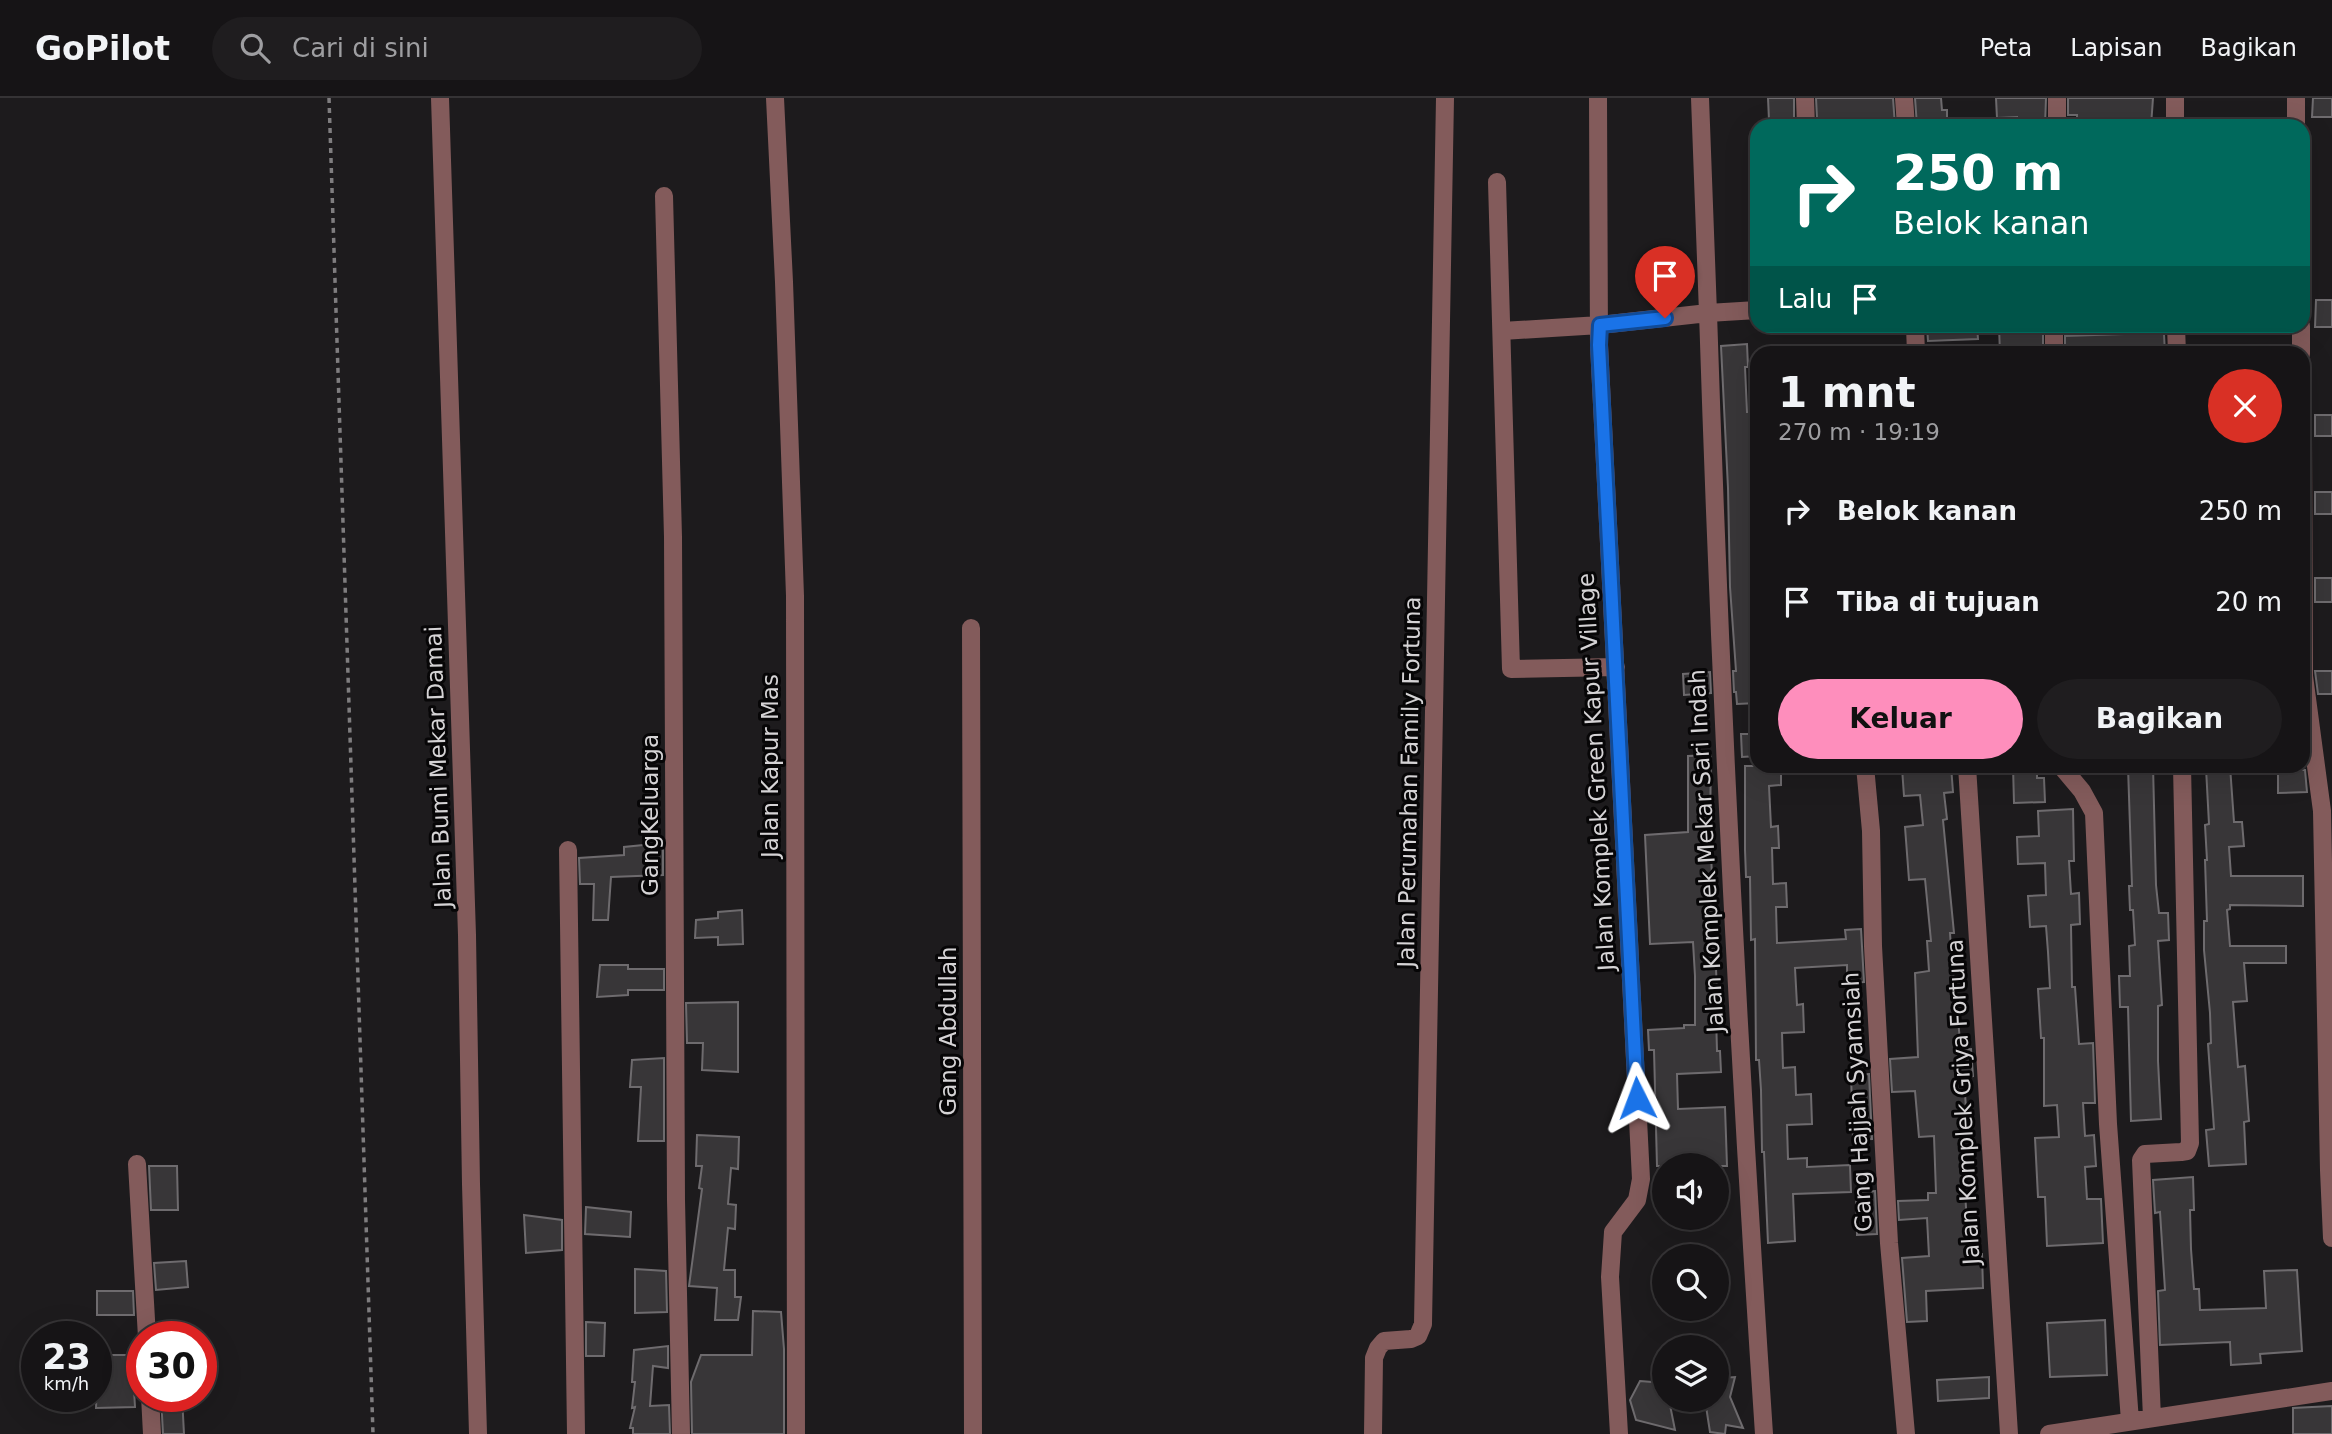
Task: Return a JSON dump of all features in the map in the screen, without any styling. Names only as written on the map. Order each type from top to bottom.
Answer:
[{"type":"street","name":"Jalan Bumi Mekar Damai","points":[[440,98],[466,894],[478,1434]]},
{"type":"street","name":"Jalan Kapur Mas","points":[[775,98],[795,596],[796,1434]]},
{"type":"street","name":"Jalan Perumahan Family Fortuna","points":[[1373,1434],[1374,1358],[1378,1348],[1384,1341],[1418,1336],[1423,1324],[1445,98]]},
{"type":"street","name":"Jalan Komplek Green Kapur Village","points":[[1598,98],[1599,345],[1627,935],[1642,1179],[1637,1200],[1613,1232],[1610,1277],[1619,1434]]},
{"type":"street","name":"Jalan Komplek Mekar Sari Indah","points":[[1700,98],[1716,568],[1742,1080],[1764,1434]]},
{"type":"street","points":[[1805,98],[1806,119]]},
{"type":"street","points":[[1905,98],[1906,119]]},
{"type":"street","points":[[2057,98],[2057,119]]},
{"type":"street","points":[[2175,98],[2175,119]]},
{"type":"street","points":[[2296,98],[2296,119]]},
{"type":"street","points":[[1497,182],[1511,668],[1616,667]]},
{"type":"street","name":"GangKeluarga","points":[[664,196],[673,537],[676,1200],[681,1434]]},
{"type":"street","points":[[1502,331],[1600,325],[1750,310]]},
{"type":"street","name":"Gang Abdullah","points":[[971,628],[972,1434]]},
{"type":"street","points":[[2310,721],[2322,811],[2332,1238]]},
{"type":"street","name":"Gang Hajjah Syamsiah","points":[[1866,773],[1871,831],[1873,960],[1888,1230],[1906,1434]]},
{"type":"street","name":"Jalan Komplek Griya Fortuna","points":[[1967,773],[2009,1434]]},
{"type":"street","points":[[2067,773],[2082,791],[2094,813],[2108,1124],[2130,1422]]},
{"type":"street","points":[[2152,1418],[2140,1160],[2145,1154],[2187,1151],[2190,1143],[2182,773]]},
{"type":"street","points":[[568,850],[576,1434]]},
{"type":"street","points":[[137,1164],[146,1321]]},
{"type":"street","points":[[2049,1434],[2332,1391]]},
{"type":"street","points":[[151,1412],[152,1434]]},
{"type":"path","points":[[329,98],[373,1434]]},
{"type":"building","points":[[1768,98],[1794,98],[1794,119],[1769,119]]},
{"type":"building","points":[[1816,98],[1893,98],[1894,119],[1817,118]]},
{"type":"building","points":[[1915,98],[1941,98],[1942,110],[1947,110],[1947,119],[1916,119]]},
{"type":"building","points":[[1996,98],[2046,98],[2045,119],[1997,118]]},
{"type":"building","points":[[2068,98],[2153,98],[2152,119],[2077,119],[2077,115],[2068,115]]},
{"type":"building","points":[[2313,98],[2332,98],[2332,117],[2312,117]]},
{"type":"building","points":[[2316,300],[2332,300],[2332,327],[2315,327]]},
{"type":"building","points":[[1927,333],[1978,333],[1978,339],[1928,341]]},
{"type":"building","points":[[1999,333],[2043,333],[2043,346],[2000,346]]},
{"type":"building","points":[[2164,334],[2165,346],[2065,346],[2065,336]]},
{"type":"building","points":[[1747,344],[1748,367],[1745,367],[1750,448],[1750,703],[1737,704],[1734,692],[1733,671],[1736,671],[1730,587],[1721,346]]},
{"type":"building","points":[[2315,415],[2332,415],[2332,436],[2315,436]]},
{"type":"building","points":[[2315,492],[2332,492],[2332,514],[2315,514]]},
{"type":"building","points":[[2315,578],[2332,578],[2332,602],[2315,602]]},
{"type":"building","points":[[2315,671],[2332,671],[2332,694],[2318,694]]},
{"type":"building","points":[[1710,672],[1711,693],[1684,695],[1683,674]]},
{"type":"building","points":[[1741,734],[1750,734],[1750,756],[1742,757]]},
{"type":"building","points":[[1711,755],[1710,830],[1718,1015],[1717,1051],[1720,1051],[1721,1072],[1677,1074],[1678,1109],[1725,1107],[1727,1153],[1657,1153],[1654,1050],[1649,1050],[1648,1030],[1695,1025],[1695,976],[1693,942],[1650,944],[1645,835],[1688,832],[1688,756]]},
{"type":"building","points":[[1745,766],[1750,766],[1750,773],[1781,773],[1781,785],[1769,786],[1771,827],[1778,826],[1779,848],[1772,848],[1773,884],[1786,883],[1787,907],[1776,907],[1777,943],[1846,939],[1845,930],[1861,929],[1864,982],[1847,983],[1847,965],[1795,968],[1797,1005],[1803,1004],[1804,1032],[1782,1033],[1783,1068],[1795,1067],[1796,1095],[1811,1094],[1812,1124],[1787,1125],[1788,1159],[1807,1158],[1807,1167],[1850,1165],[1851,1192],[1793,1194],[1795,1241],[1768,1243],[1761,1090],[1759,1060],[1756,1060],[1755,939],[1751,940],[1750,877],[1746,877]]},
{"type":"building","points":[[1902,773],[1952,773],[1953,792],[1944,793],[1947,819],[1943,820],[1954,933],[1950,933],[1961,1050],[1971,1049],[1973,1076],[1964,1077],[1966,1109],[1970,1109],[1972,1133],[1961,1134],[1963,1192],[1969,1254],[1982,1254],[1983,1288],[1926,1291],[1927,1321],[1907,1322],[1902,1258],[1929,1256],[1927,1218],[1899,1220],[1898,1201],[1928,1200],[1928,1193],[1936,1193],[1934,1136],[1919,1137],[1915,1091],[1892,1092],[1890,1059],[1918,1057],[1915,973],[1929,971],[1927,941],[1931,941],[1925,879],[1909,880],[1905,827],[1923,825],[1920,795],[1904,796]]},
{"type":"building","points":[[2013,773],[2037,773],[2037,778],[2044,778],[2045,802],[2014,803]]},
{"type":"building","points":[[2128,773],[2153,773],[2156,885],[2159,913],[2168,913],[2169,940],[2158,941],[2162,1005],[2158,1006],[2161,1119],[2131,1121],[2128,1007],[2120,1007],[2119,976],[2130,976],[2129,946],[2135,945],[2133,910],[2130,910],[2129,886],[2132,886]]},
{"type":"building","points":[[2206,773],[2230,773],[2234,822],[2242,822],[2244,846],[2229,847],[2231,876],[2303,876],[2303,906],[2230,905],[2227,910],[2230,946],[2286,946],[2286,963],[2244,963],[2247,1001],[2233,1002],[2238,1067],[2245,1066],[2249,1121],[2244,1122],[2246,1164],[2209,1166],[2206,1130],[2214,1129],[2204,921],[2207,921],[2205,825],[2209,824]]},
{"type":"building","points":[[2278,773],[2305,773],[2307,792],[2278,793]]},
{"type":"building","points":[[2073,809],[2074,861],[2069,861],[2071,894],[2079,893],[2080,924],[2071,925],[2072,987],[2075,987],[2079,1044],[2093,1043],[2095,1103],[2083,1103],[2085,1136],[2094,1135],[2096,1166],[2085,1167],[2087,1199],[2101,1199],[2103,1243],[2047,1246],[2045,1197],[2038,1197],[2035,1138],[2059,1137],[2057,1105],[2044,1106],[2044,1038],[2041,1038],[2038,989],[2050,988],[2046,926],[2030,927],[2028,896],[2046,895],[2045,863],[2018,864],[2017,837],[2039,836],[2038,811]]},
{"type":"building","points":[[663,843],[663,875],[611,877],[608,920],[593,920],[594,884],[580,884],[579,858],[624,855],[624,847]]},
{"type":"building","points":[[742,910],[743,944],[718,945],[718,937],[695,938],[696,920],[718,918],[718,912]]},
{"type":"building","points":[[600,965],[628,965],[628,969],[664,969],[664,990],[628,990],[628,995],[597,997]]},
{"type":"building","points":[[738,1002],[738,1072],[702,1070],[703,1043],[687,1043],[686,1003]]},
{"type":"building","points":[[664,1058],[664,1141],[638,1141],[641,1087],[630,1087],[632,1060]]},
{"type":"building","points":[[1869,1074],[1872,1139],[1853,1140],[1851,1075]]},
{"type":"building","points":[[697,1135],[739,1137],[738,1169],[731,1168],[728,1204],[736,1205],[735,1229],[728,1228],[724,1270],[735,1270],[735,1297],[741,1297],[738,1320],[715,1320],[717,1288],[689,1286],[702,1189],[699,1188],[702,1166],[696,1166]]},
{"type":"building","points":[[149,1166],[177,1166],[178,1210],[151,1210]]},
{"type":"building","points":[[2193,1177],[2191,1249],[2194,1289],[2199,1289],[2200,1310],[2266,1308],[2264,1271],[2297,1270],[2302,1351],[2260,1354],[2261,1363],[2231,1365],[2230,1342],[2160,1345],[2158,1291],[2165,1290],[2160,1212],[2155,1213],[2153,1180]]},
{"type":"building","points":[[1875,1191],[1877,1234],[1857,1235],[1856,1192]]},
{"type":"building","points":[[586,1207],[631,1212],[630,1237],[585,1234]]},
{"type":"building","points":[[524,1215],[562,1220],[562,1250],[526,1253]]},
{"type":"building","points":[[186,1261],[188,1287],[156,1290],[154,1263]]},
{"type":"building","points":[[635,1269],[666,1271],[667,1312],[635,1313]]},
{"type":"building","points":[[97,1291],[133,1291],[134,1315],[97,1315]]},
{"type":"building","points":[[753,1311],[781,1312],[784,1434],[692,1434],[691,1382],[701,1355],[752,1355]]},
{"type":"building","points":[[2105,1320],[2107,1375],[2050,1377],[2047,1323]]},
{"type":"building","points":[[586,1322],[605,1323],[604,1356],[586,1356]]},
{"type":"building","points":[[668,1346],[668,1368],[653,1366],[650,1406],[669,1405],[670,1434],[633,1434],[633,1428],[630,1428],[635,1407],[632,1408],[635,1382],[632,1382],[634,1350]]},
{"type":"building","points":[[112,1355],[126,1355],[126,1407],[112,1408]]},
{"type":"building","points":[[1729,1377],[1735,1377],[1730,1397],[1743,1428],[1726,1425],[1725,1434],[1710,1432],[1707,1412],[1729,1412]]},
{"type":"building","points":[[1989,1377],[1989,1398],[1938,1401],[1937,1380]]},
{"type":"building","points":[[1640,1381],[1652,1382],[1652,1412],[1671,1412],[1675,1430],[1636,1420],[1630,1400]]},
{"type":"building","points":[[2332,1406],[2332,1434],[2293,1434],[2293,1408]]},
{"type":"building","points":[[162,1412],[183,1412],[184,1434],[163,1434]]},
{"type":"route","points":[[1637,1098],[1599,345],[1600,325],[1665,318]]}]
